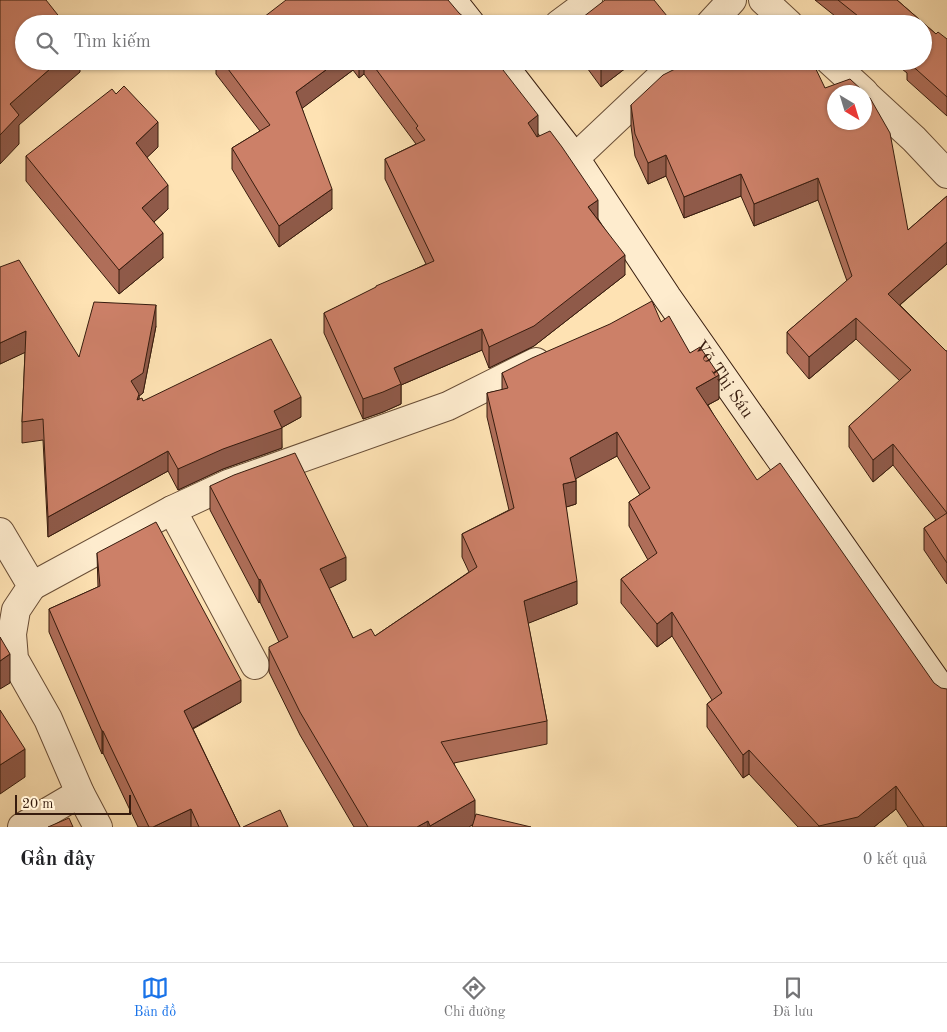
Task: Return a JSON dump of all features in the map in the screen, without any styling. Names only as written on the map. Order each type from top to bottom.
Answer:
[{"type":"street","points":[[452,0],[463,15]]},
{"type":"street","points":[[571,15],[588,0]]},
{"type":"street","points":[[718,15],[732,0]]},
{"type":"street","points":[[763,0],[779,15]]},
{"type":"street","name":"Võ Thị Sáu","points":[[509,70],[575,158],[667,296],[946,693]]},
{"type":"street","points":[[575,158],[668,70]]},
{"type":"street","points":[[840,70],[856,85]]},
{"type":"street","points":[[872,100],[914,139],[947,174]]},
{"type":"street","points":[[643,310],[667,296]]},
{"type":"street","points":[[98,827],[48,720],[14,658],[12,634],[16,610],[32,586],[172,510],[228,484],[448,406],[560,352]]},
{"type":"street","points":[[172,510],[255,665]]},
{"type":"street","points":[[0,532],[32,586]]},
{"type":"street","points":[[22,827],[80,792]]},
{"type":"building","points":[[0,0],[46,0],[58,15],[15,15],[15,70],[49,70],[10,104],[19,115],[0,135]]},
{"type":"building","points":[[286,0],[448,0],[461,15],[267,15]]},
{"type":"building","points":[[605,0],[654,0],[666,15],[586,15]]},
{"type":"building","points":[[838,0],[897,0],[914,15],[857,15]]},
{"type":"building","points":[[932,31],[936,34],[938,32],[947,39],[947,97],[917,70],[932,70]]},
{"type":"building","points":[[229,70],[326,70],[296,92],[332,189],[279,226],[232,148],[270,125]]},
{"type":"building","points":[[377,70],[503,70],[538,115],[528,123],[537,137],[550,131],[562,147],[598,200],[588,207],[625,255],[534,326],[489,347],[482,329],[394,368],[401,384],[363,399],[324,313],[376,286],[434,261],[385,159],[425,140],[416,128],[418,126]]},
{"type":"building","points":[[673,70],[816,70],[825,88],[827,87],[827,130],[872,130],[872,102],[890,133],[908,230],[947,196],[947,242],[888,294],[947,351],[947,513],[893,444],[873,460],[849,426],[911,370],[856,318],[809,357],[787,332],[852,276],[818,178],[754,204],[741,174],[684,197],[666,155],[648,163],[635,134],[631,105],[663,75]]},
{"type":"building","points":[[850,79],[856,85],[833,85]]},
{"type":"building","points":[[124,86],[158,122],[136,143],[168,185],[142,208],[163,233],[119,270],[26,156],[112,89],[116,94]]},
{"type":"building","points":[[19,260],[79,357],[94,302],[156,305],[143,373],[131,381],[139,394],[137,400],[142,398],[143,401],[271,339],[301,397],[274,411],[282,428],[223,449],[178,469],[168,451],[48,517],[43,419],[22,422],[26,331],[0,343],[0,267]]},
{"type":"building","points":[[652,301],[661,322],[669,316],[690,353],[700,347],[719,375],[696,388],[757,480],[780,463],[934,683],[941,688],[947,689],[947,827],[924,827],[896,786],[858,817],[819,826],[749,750],[743,755],[707,704],[722,693],[672,612],[657,624],[621,579],[657,553],[629,502],[650,488],[617,432],[570,458],[576,481],[563,484],[577,581],[524,601],[547,721],[441,742],[475,800],[430,826],[428,821],[417,827],[368,827],[300,712],[269,649],[269,647],[288,637],[260,579],[210,486],[234,475],[295,453],[346,557],[320,569],[353,638],[371,629],[375,636],[477,567],[462,534],[514,508],[487,393],[508,388],[502,373],[610,324]]},
{"type":"building","points":[[947,513],[947,563],[924,528]]},
{"type":"building","points":[[156,522],[241,680],[184,711],[240,827],[199,827],[191,809],[153,827],[149,827],[102,731],[49,609],[100,586],[97,553]]},
{"type":"building","points":[[0,637],[10,654],[0,661]]},
{"type":"building","points":[[0,710],[25,749],[0,765]]},
{"type":"building","points":[[280,810],[288,827],[243,827]]},
{"type":"building","points":[[476,814],[531,827],[472,827]]},
{"type":"building","points":[[69,818],[73,827],[48,827]]}]
